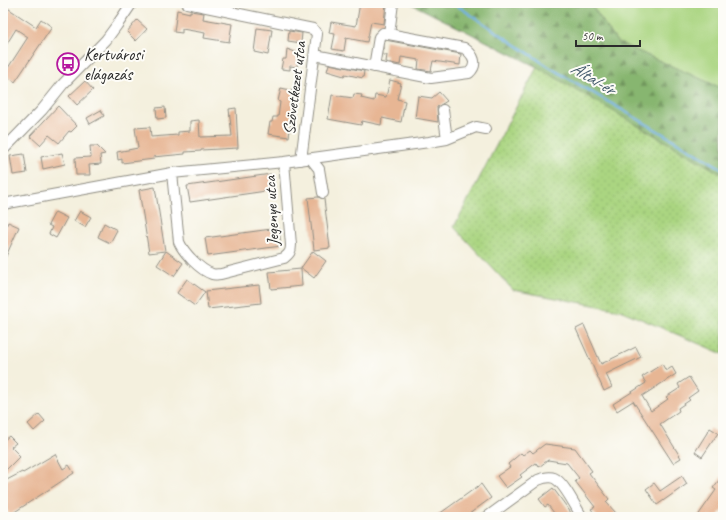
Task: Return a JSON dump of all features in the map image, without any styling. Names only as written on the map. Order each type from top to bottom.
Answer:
[{"type":"street","points":[[3,150],[42,110],[63,84],[106,40],[132,3]]},
{"type":"street","name":"Szövetkezet utca","points":[[187,3],[313,29],[317,34],[306,159]]},
{"type":"street","points":[[389,34],[393,3]]},
{"type":"street","points":[[315,55],[374,67],[430,78],[469,73],[474,65],[474,57],[464,48],[383,33],[379,37],[374,67]]},
{"type":"street","points":[[444,110],[447,139]]},
{"type":"street","name":"Jegenye utca","points":[[3,204],[172,173],[306,159],[447,139],[476,127],[486,129]]},
{"type":"street","points":[[306,159],[319,170],[323,193]]},
{"type":"street","name":"Jegenye utca","points":[[172,173],[179,242],[188,256],[207,272],[221,274],[284,258],[289,255],[291,245],[284,162]]},
{"type":"street","points":[[487,517],[538,480],[546,477],[554,478],[559,482],[582,517]]},
{"type":"green space","points":[[410,3],[590,3],[617,42],[719,87],[723,84],[723,175],[537,67]]},
{"type":"green space","points":[[590,3],[723,3],[723,84],[719,87],[617,42]]},
{"type":"green space","points":[[537,67],[723,175],[723,354],[620,310],[513,290],[454,227]]},
{"type":"building","points":[[360,3],[386,3],[384,24],[371,22],[367,42],[346,38],[344,51],[332,49],[335,34],[329,33],[331,22],[356,26]]},
{"type":"building","points":[[6,7],[36,27],[41,19],[52,27],[15,82],[4,74],[28,37],[16,29],[3,50],[3,12]]},
{"type":"building","points":[[177,10],[190,13],[190,11],[204,13],[203,19],[232,24],[229,42],[204,38],[205,33],[182,29],[182,33],[174,32]]},
{"type":"building","points":[[137,20],[147,29],[136,41],[127,32]]},
{"type":"building","points":[[257,28],[272,30],[268,55],[254,52]]},
{"type":"building","points":[[289,31],[302,33],[301,43],[288,41]]},
{"type":"building","points":[[385,40],[461,54],[460,65],[433,61],[431,71],[418,69],[419,60],[401,57],[400,65],[386,62],[387,55],[383,55]]},
{"type":"building","points":[[287,49],[298,53],[297,67],[290,66],[290,70],[281,69],[283,59],[286,59]]},
{"type":"building","points":[[329,64],[364,71],[363,78],[345,74],[344,76],[327,71]]},
{"type":"building","points":[[390,80],[401,83],[397,99],[405,101],[401,122],[382,118],[381,125],[362,121],[361,125],[328,119],[332,95],[353,98],[354,94],[362,95],[361,98],[374,101],[375,95],[386,97]]},
{"type":"building","points":[[85,81],[93,90],[77,105],[69,96]]},
{"type":"building","points":[[281,88],[295,91],[289,137],[268,134],[270,122],[272,122],[273,117],[278,117],[280,102],[278,101]]},
{"type":"building","points":[[439,92],[447,101],[437,107],[438,122],[415,118],[418,96],[432,98]]},
{"type":"building","points":[[58,106],[77,126],[71,132],[69,131],[59,143],[49,135],[40,145],[30,136]]},
{"type":"building","points":[[165,107],[166,118],[157,119],[156,108]]},
{"type":"building","points":[[236,108],[238,148],[185,152],[185,154],[153,157],[154,159],[122,163],[122,159],[118,160],[117,152],[138,148],[135,128],[150,127],[151,137],[178,135],[178,132],[190,131],[190,121],[199,120],[200,137],[232,136],[229,109]]},
{"type":"building","points":[[101,110],[104,116],[90,124],[87,118]]},
{"type":"building","points":[[90,146],[97,146],[105,154],[100,155],[101,164],[89,165],[90,175],[76,175],[75,158],[91,157]]},
{"type":"building","points":[[62,153],[65,164],[43,169],[41,157]]},
{"type":"building","points":[[24,154],[27,173],[13,175],[10,156]]},
{"type":"building","points":[[271,174],[273,190],[190,202],[187,186]]},
{"type":"building","points":[[155,187],[165,251],[149,253],[139,190]]},
{"type":"building","points":[[318,197],[324,199],[330,248],[314,250],[308,198]]},
{"type":"building","points":[[80,211],[91,217],[85,227],[74,221]]},
{"type":"building","points":[[55,212],[67,218],[56,238],[49,234],[52,227],[48,225]]},
{"type":"building","points":[[8,222],[19,227],[3,263],[3,234]]},
{"type":"building","points":[[104,223],[117,230],[110,243],[98,237]]},
{"type":"building","points":[[279,228],[281,246],[208,256],[205,238]]},
{"type":"building","points":[[166,251],[183,263],[174,276],[157,265]]},
{"type":"building","points":[[313,251],[326,261],[314,278],[301,268]]},
{"type":"building","points":[[301,269],[302,286],[271,289],[269,272]]},
{"type":"building","points":[[187,279],[205,292],[195,306],[177,293]]},
{"type":"building","points":[[259,285],[261,303],[208,309],[206,291]]},
{"type":"building","points":[[584,325],[601,364],[636,347],[641,357],[606,374],[612,387],[604,391],[576,329]]},
{"type":"building","points":[[662,364],[666,371],[672,367],[676,374],[642,396],[651,411],[668,399],[666,397],[680,388],[678,384],[689,377],[698,391],[688,398],[690,400],[678,408],[679,411],[660,424],[681,458],[673,463],[633,401],[617,411],[613,404],[646,383],[642,377]]},
{"type":"building","points":[[39,414],[45,421],[34,431],[28,424]]},
{"type":"building","points":[[710,428],[718,433],[702,457],[695,452]]},
{"type":"building","points":[[9,436],[16,443],[11,447],[20,456],[3,473],[3,441]]},
{"type":"building","points":[[545,444],[575,448],[592,471],[589,473],[609,499],[606,502],[616,513],[611,517],[597,517],[591,509],[595,507],[575,481],[579,478],[567,463],[548,460],[539,467],[536,463],[520,475],[522,477],[506,488],[497,476],[510,467],[508,464],[521,453],[523,455],[530,450],[533,453]]},
{"type":"building","points":[[55,454],[63,469],[69,465],[74,473],[10,515],[3,504],[3,482],[22,472],[23,473]]},
{"type":"building","points":[[723,475],[723,509],[717,517],[697,517],[716,490],[713,488]]},
{"type":"building","points":[[682,476],[687,484],[657,505],[646,489],[654,483],[660,491]]},
{"type":"building","points":[[481,484],[491,498],[465,517],[435,517]]},
{"type":"building","points":[[553,488],[574,517],[557,517],[548,505],[545,507],[539,499]]},
{"type":"waterway","name":"Által-ér","points":[[453,3],[549,67],[723,169]]},
{"type":"place","name":"Kertvárosi elágazás","points":[[68,64]]}]
